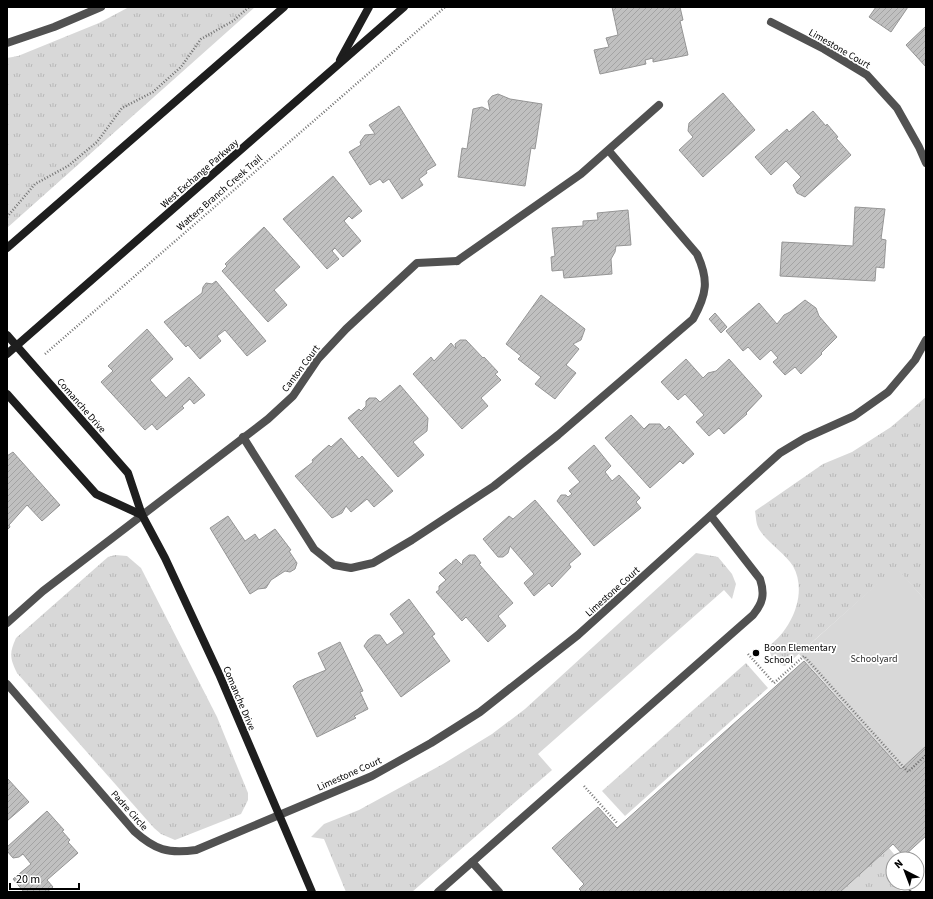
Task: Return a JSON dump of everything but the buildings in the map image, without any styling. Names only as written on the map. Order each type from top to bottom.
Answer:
[{"type":"main road","points":[[7,248],[284,7]]},
{"type":"main road","points":[[336,66],[369,7]]},
{"type":"main road","name":"West Exchange Parkway","points":[[7,354],[404,7]]},
{"type":"main road","name":"Comanche Drive","points":[[7,335],[128,473],[142,515],[216,667],[312,892]]},
{"type":"main road","points":[[7,394],[96,494],[142,515]]},
{"type":"street","points":[[7,43],[54,27],[101,7]]},
{"type":"street","name":"Limestone Court","points":[[771,22],[824,48],[867,75],[897,108],[919,147],[926,163]]},
{"type":"street","points":[[243,437],[314,549],[334,565],[351,568],[373,562],[412,540],[494,486],[541,449],[680,331],[693,319],[702,304],[706,287],[704,270],[697,254],[608,151],[659,105]]},
{"type":"street","name":"Canton Court","points":[[142,515],[268,419],[292,396],[318,359],[346,329],[417,263],[457,261],[575,179],[608,151]]},
{"type":"street","name":"Limestone Court","points":[[278,815],[372,776],[431,743],[480,712],[578,635],[780,454],[805,438],[854,416],[888,392],[915,360],[926,340]]},
{"type":"street","points":[[7,623],[43,592],[142,515]]},
{"type":"street","points":[[438,892],[753,615],[759,608],[763,598],[763,588],[760,579],[711,516]]},
{"type":"street","name":"Padre Circle","points":[[7,684],[134,831],[152,845],[162,850],[179,852],[196,850],[278,815]]},
{"type":"street","points":[[472,862],[498,892]]},
{"type":"path","points":[[7,217],[35,184],[68,166],[97,142],[122,108],[153,92],[181,67],[201,39],[233,21],[249,7]]},
{"type":"path","name":"Watters Branch Creek Trail","points":[[34,366],[47,352],[445,7]]},
{"type":"path","points":[[748,654],[774,683],[804,656],[908,772],[926,755]]},
{"type":"path","points":[[584,786],[618,824]]},
{"type":"green space","points":[[129,7],[255,7],[7,228],[7,58],[18,56],[99,23]]},
{"type":"green space","points":[[926,397],[926,601],[896,568],[785,666],[778,664],[775,662],[770,653],[769,646],[785,630],[791,620],[798,599],[799,588],[797,576],[793,566],[761,532],[757,524],[755,511],[823,464],[852,452],[891,427]]},
{"type":"green space","points":[[696,553],[718,557],[732,574],[736,584],[732,599],[724,590],[538,754],[552,770],[412,892],[346,892],[324,839],[311,837],[324,824],[359,810],[443,764],[492,734],[525,709]]},
{"type":"green space","points":[[115,555],[127,556],[141,568],[217,717],[248,793],[248,800],[241,814],[175,840],[161,834],[154,828],[17,673],[11,656],[16,638],[108,557]]},
{"type":"green space","name":"Schoolyard","points":[[896,567],[926,601],[926,746],[901,769],[799,654]]},
{"type":"green space","points":[[746,663],[768,688],[625,816],[602,791]]},
{"type":"green space","points":[[885,852],[885,891],[900,891],[840,892]]},
{"type":"place","name":"Boon Elementary School","points":[[756,653]]}]
